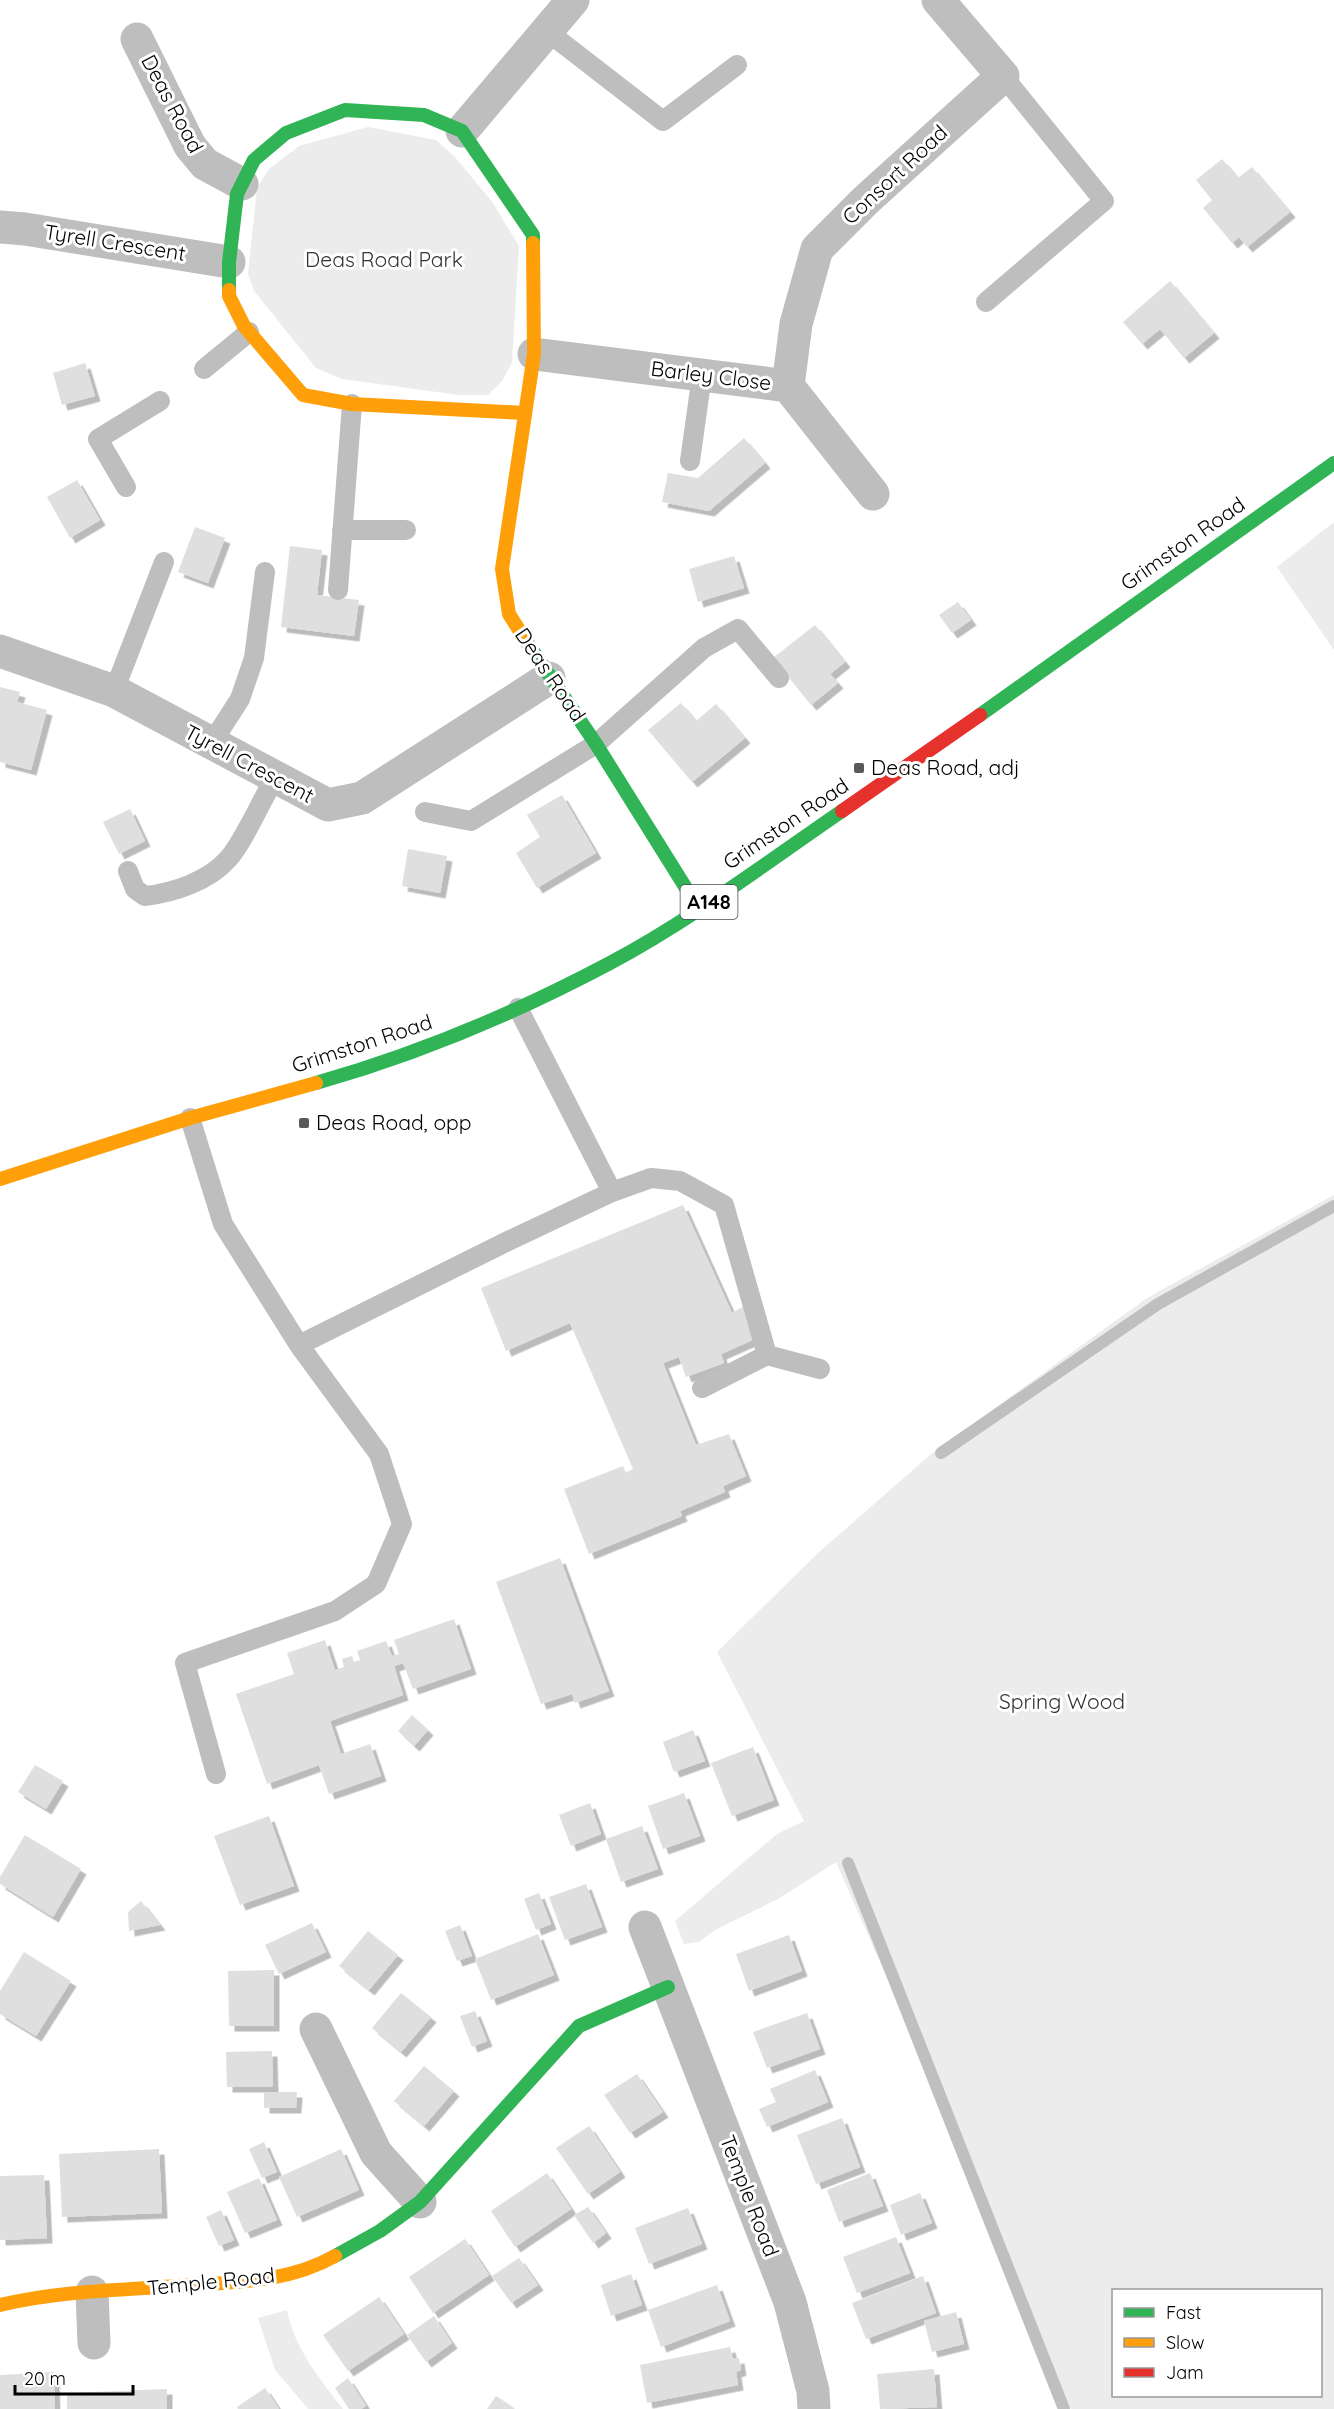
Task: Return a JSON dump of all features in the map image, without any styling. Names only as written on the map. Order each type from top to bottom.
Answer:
[{"type":"street","points":[[525,412],[352,404],[303,395],[249,332],[229,296],[229,262],[237,194],[254,160],[286,133],[345,110],[424,115],[462,131],[573,0]]},
{"type":"street","points":[[938,0],[1003,76]]},
{"type":"street","name":"Deas Road","points":[[137,39],[190,146],[205,164],[242,184]]},
{"type":"street","name":"Consort Road","points":[[788,386],[796,324],[817,249],[866,200],[1003,76]]},
{"type":"street","name":"Deas Road","points":[[462,131],[533,235],[534,354],[502,569],[509,614],[549,678],[596,744],[699,909]]},
{"type":"street","name":"Tyrell Crescent","points":[[0,227],[25,229],[229,262]]},
{"type":"street","name":"Barley Close","points":[[534,354],[788,386],[873,494]]},
{"type":"street","name":"Grimston Road","points":[[0,1179],[190,1118],[389,1062],[518,1008],[610,963],[699,909],[934,748],[1173,575],[1334,463]]},
{"type":"street","name":"Tyrell Crescent","points":[[0,651],[114,691],[328,805],[362,798],[549,678]]},
{"type":"street","name":"Temple Road","points":[[645,1927],[790,2302],[813,2391],[814,2409]]},
{"type":"street","name":"Temple Road","points":[[0,2305],[41,2295],[263,2280],[320,2265],[380,2231],[420,2202],[579,2026],[668,1987]]},
{"type":"street","points":[[316,2029],[376,2153],[420,2202]]},
{"type":"street","points":[[92,2292],[94,2343]]},
{"type":"lane","points":[[548,32],[663,121],[737,65]]},
{"type":"lane","points":[[986,302],[1104,201],[1003,76]]},
{"type":"lane","points":[[204,369],[249,332]]},
{"type":"lane","points":[[690,461],[702,375]]},
{"type":"lane","points":[[126,487],[98,439],[160,401]]},
{"type":"lane","points":[[338,590],[352,404]]},
{"type":"lane","points":[[342,530],[406,530]]},
{"type":"lane","points":[[114,691],[164,562]]},
{"type":"lane","points":[[211,744],[240,699],[254,658],[265,572]]},
{"type":"lane","points":[[424,812],[471,821],[596,744],[705,648],[738,629],[779,678]]},
{"type":"lane","points":[[128,871],[135,889],[145,896],[160,895],[195,883],[228,860],[274,778]]},
{"type":"lane","points":[[518,1008],[612,1192]]},
{"type":"lane","points":[[190,1118],[223,1224],[298,1345],[379,1454],[402,1524],[376,1584],[335,1611],[185,1663],[216,1774]]},
{"type":"lane","points":[[298,1345],[612,1192],[651,1178],[680,1181],[724,1205],[767,1355]]},
{"type":"lane","points":[[702,1388],[767,1355],[820,1369]]},
{"type":"green space","name":"Deas Road Park","points":[[368,127],[436,140],[455,157],[493,203],[519,246],[512,363],[502,381],[488,395],[459,395],[342,379],[316,368],[254,291],[248,274],[257,188],[269,169],[299,146]]},
{"type":"green space","points":[[1334,522],[1334,650],[1277,567]]},
{"type":"green space","name":"Spring Wood","points":[[1334,1195],[1334,2409],[1071,2409],[1020,2312],[908,2026],[836,1862],[778,1899],[715,1930],[699,1942],[684,1944],[675,1921],[777,1834],[804,1821],[717,1652],[818,1553],[930,1455],[1147,1298]]},
{"type":"green space","points":[[287,2310],[290,2324],[302,2350],[317,2375],[343,2409],[308,2409],[275,2370],[258,2318]]},
{"type":"building","points":[[1222,159],[1238,178],[1252,167],[1290,212],[1247,247],[1239,237],[1232,243],[1203,208],[1212,200],[1196,180]]},
{"type":"building","points":[[1170,281],[1214,333],[1184,358],[1160,329],[1142,344],[1123,322]]},
{"type":"building","points":[[85,363],[95,396],[62,405],[53,373]]},
{"type":"building","points":[[744,438],[765,463],[709,511],[662,502],[668,473],[698,478]]},
{"type":"building","points":[[77,480],[100,520],[70,538],[47,497]]},
{"type":"building","points":[[195,527],[225,538],[208,583],[178,572]]},
{"type":"building","points":[[290,546],[322,550],[317,595],[359,600],[354,636],[281,627]]},
{"type":"building","points":[[734,556],[744,588],[698,602],[689,569]]},
{"type":"building","points":[[958,602],[971,620],[952,633],[939,615]]},
{"type":"building","points":[[815,625],[845,662],[830,674],[838,683],[811,705],[773,658]]},
{"type":"building","points":[[0,687],[20,692],[17,702],[47,710],[31,770],[0,762]]},
{"type":"building","points":[[681,703],[696,721],[716,704],[745,738],[692,782],[648,730]]},
{"type":"building","points":[[562,795],[596,853],[537,888],[516,853],[540,837],[527,815]]},
{"type":"building","points":[[130,809],[145,841],[119,854],[103,822]]},
{"type":"building","points":[[408,849],[447,856],[440,893],[402,886]]},
{"type":"building","points":[[683,1205],[732,1313],[744,1306],[757,1338],[721,1354],[724,1363],[686,1377],[679,1357],[663,1363],[696,1445],[729,1434],[746,1476],[723,1486],[725,1492],[680,1511],[682,1516],[589,1554],[564,1489],[623,1466],[626,1473],[633,1469],[570,1323],[506,1351],[481,1288]]},
{"type":"building","points":[[560,1558],[609,1691],[575,1703],[572,1694],[541,1704],[496,1582]]},
{"type":"building","points":[[454,1619],[471,1669],[413,1689],[403,1663],[394,1666],[403,1695],[330,1721],[341,1754],[370,1744],[381,1776],[329,1794],[319,1765],[267,1784],[236,1694],[294,1674],[287,1653],[325,1640],[335,1670],[344,1667],[342,1659],[352,1656],[354,1662],[360,1660],[357,1651],[386,1641],[392,1656],[399,1654],[394,1640]]},
{"type":"building","points":[[412,1715],[428,1730],[414,1746],[398,1731]]},
{"type":"building","points":[[693,1730],[705,1761],[674,1772],[663,1742]]},
{"type":"building","points":[[753,1747],[774,1800],[732,1816],[711,1763]]},
{"type":"building","points":[[35,1765],[63,1781],[46,1809],[18,1792]]},
{"type":"building","points":[[684,1793],[700,1836],[663,1849],[648,1806]]},
{"type":"building","points":[[590,1803],[601,1834],[571,1846],[559,1815]]},
{"type":"building","points":[[269,1816],[294,1886],[240,1905],[214,1836]]},
{"type":"building","points":[[642,1826],[658,1869],[621,1882],[606,1839]]},
{"type":"building","points":[[25,1835],[81,1869],[53,1917],[0,1884],[0,1877]]},
{"type":"building","points":[[586,1884],[602,1927],[565,1940],[549,1897]]},
{"type":"building","points":[[539,1893],[551,1924],[536,1930],[524,1899]]},
{"type":"building","points":[[141,1901],[160,1925],[129,1931],[128,1912]]},
{"type":"building","points":[[312,1923],[326,1952],[279,1974],[265,1945]]},
{"type":"building","points":[[460,1925],[472,1956],[457,1961],[445,1931]]},
{"type":"building","points":[[368,1931],[398,1955],[369,1990],[339,1966]]},
{"type":"building","points":[[538,1934],[554,1975],[491,2000],[475,1959]]},
{"type":"building","points":[[789,1935],[802,1971],[749,1991],[736,1954]]},
{"type":"building","points":[[24,1952],[71,1981],[36,2036],[0,2014],[0,1991]]},
{"type":"building","points":[[274,1970],[274,2026],[229,2026],[228,1971]]},
{"type":"building","points":[[401,1993],[431,2017],[401,2052],[372,2028]]},
{"type":"building","points":[[475,2011],[487,2041],[472,2047],[460,2016]]},
{"type":"building","points":[[807,2013],[820,2049],[767,2068],[753,2032]]},
{"type":"building","points":[[272,2051],[273,2087],[227,2087],[226,2052]]},
{"type":"building","points":[[424,2066],[454,2091],[424,2126],[394,2101]]},
{"type":"building","points":[[815,2070],[828,2102],[767,2127],[759,2109],[776,2102],[770,2089]]},
{"type":"building","points":[[637,2074],[663,2112],[630,2133],[604,2095]]},
{"type":"building","points":[[264,2092],[297,2092],[296,2108],[264,2108]]},
{"type":"building","points":[[842,2118],[860,2167],[816,2184],[797,2135]]},
{"type":"building","points":[[589,2126],[620,2172],[588,2194],[556,2148]]},
{"type":"building","points":[[264,2142],[277,2172],[262,2178],[249,2149]]},
{"type":"building","points":[[159,2149],[162,2213],[62,2217],[59,2154]]},
{"type":"building","points":[[341,2149],[359,2190],[297,2217],[279,2177]]},
{"type":"building","points":[[547,2173],[571,2209],[515,2247],[491,2211]]},
{"type":"building","points":[[870,2173],[883,2206],[839,2222],[827,2190]]},
{"type":"building","points":[[44,2175],[47,2238],[0,2240],[0,2176]]},
{"type":"building","points":[[259,2178],[277,2220],[245,2233],[227,2192]]},
{"type":"building","points":[[920,2193],[932,2223],[901,2235],[890,2205]]},
{"type":"building","points":[[588,2207],[606,2233],[593,2243],[574,2215]]},
{"type":"building","points":[[688,2208],[702,2244],[649,2264],[635,2228]]},
{"type":"building","points":[[221,2210],[234,2240],[219,2246],[206,2217]]},
{"type":"building","points":[[896,2237],[910,2273],[857,2293],[843,2257]]},
{"type":"building","points":[[465,2239],[489,2275],[433,2313],[409,2277]]},
{"type":"building","points":[[519,2258],[538,2285],[511,2303],[492,2276]]},
{"type":"building","points":[[631,2274],[642,2305],[611,2316],[601,2285]]},
{"type":"building","points":[[923,2276],[936,2313],[866,2339],[852,2303]]},
{"type":"building","points":[[717,2285],[730,2321],[661,2347],[648,2310]]},
{"type":"building","points":[[379,2297],[404,2334],[348,2371],[323,2335]]},
{"type":"building","points":[[956,2312],[964,2344],[932,2352],[924,2321]]},
{"type":"building","points":[[434,2316],[452,2343],[426,2362],[407,2335]]},
{"type":"building","points":[[730,2347],[733,2359],[739,2358],[741,2370],[736,2372],[738,2385],[647,2403],[640,2365]]},
{"type":"building","points":[[934,2369],[937,2407],[880,2409],[877,2374]]},
{"type":"building","points":[[54,2372],[55,2409],[0,2409],[0,2375]]},
{"type":"building","points":[[348,2378],[366,2406],[361,2409],[349,2409],[335,2388]]},
{"type":"building","points":[[265,2388],[279,2409],[238,2409],[237,2407]]},
{"type":"building","points":[[167,2389],[167,2409],[67,2409],[67,2393]]},
{"type":"building","points":[[496,2396],[510,2405],[515,2409],[487,2409]]},
{"type":"waterway","points":[[941,1453],[1158,1304],[1334,1206]]},
{"type":"waterway","points":[[848,1863],[1064,2409]]},
{"type":"traffic: fast","points":[[229,290],[229,262],[237,194],[254,160],[286,133],[345,110],[424,115],[462,131],[533,235],[533,243]]},
{"type":"traffic: fast","points":[[980,715],[1334,463]]},
{"type":"traffic: fast","points":[[524,638],[596,744],[699,909]]},
{"type":"traffic: fast","points":[[316,1083],[392,1059],[466,1031],[539,999],[610,963],[699,910],[842,811]]},
{"type":"traffic: fast","points":[[335,2256],[380,2231],[420,2202],[579,2026],[668,1987]]},
{"type":"traffic: slow","points":[[524,638],[509,614],[502,569],[534,354],[533,243]]},
{"type":"traffic: slow","points":[[229,290],[229,296],[244,326],[303,395],[352,404],[525,413]]},
{"type":"traffic: slow","points":[[0,1179],[190,1118],[316,1083]]},
{"type":"traffic: slow","points":[[0,2305],[72,2293],[266,2279],[301,2271],[335,2256]]},
{"type":"traffic: jam","points":[[842,811],[980,715]]},
{"type":"place","name":"Deas Road, adj","points":[[859,768]]},
{"type":"place","name":"Deas Road, opp","points":[[304,1123]]}]
